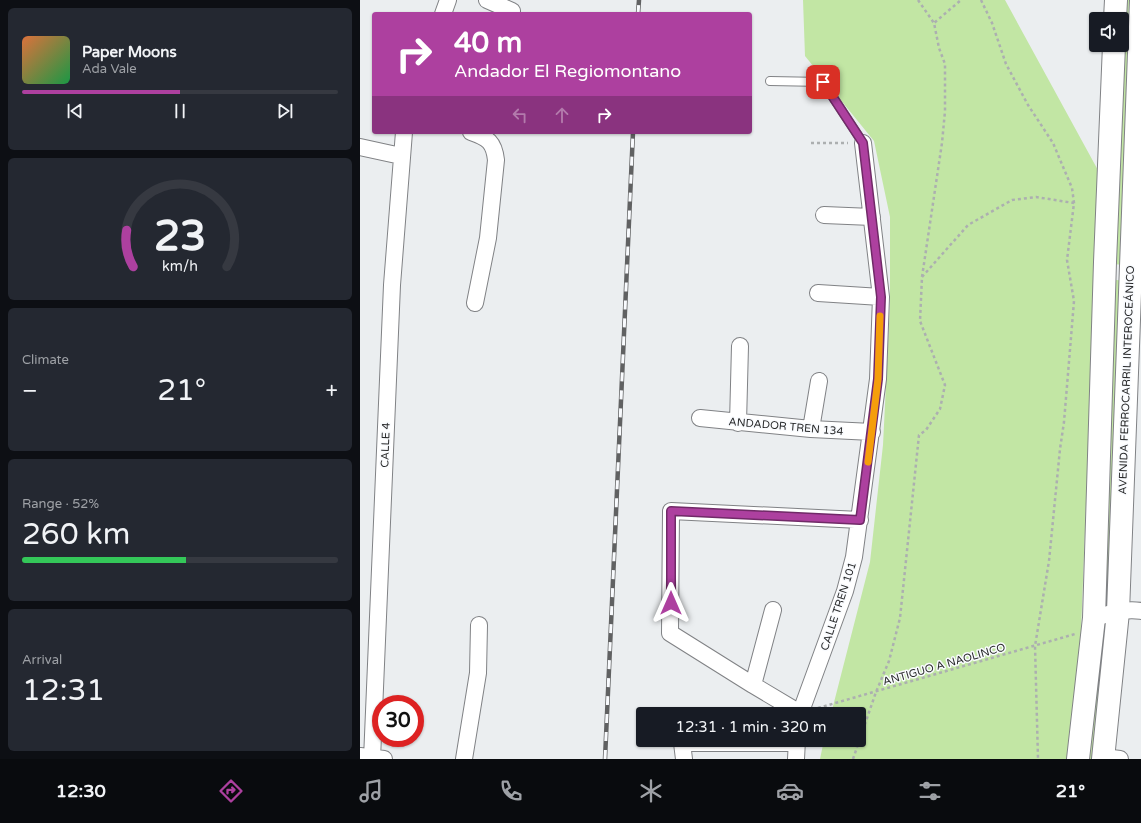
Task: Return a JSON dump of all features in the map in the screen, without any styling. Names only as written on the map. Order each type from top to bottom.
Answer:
[{"type":"main road","points":[[1115,12],[1116,0]]},
{"type":"main road","name":"AVENIDA FERROCARRIL INTEROCEÁNICO","points":[[1109,758],[1136,263],[1141,0]]},
{"type":"main road","points":[[1078,759],[1093,624],[1114,52]]},
{"type":"street","points":[[444,12],[448,0]]},
{"type":"street","points":[[487,0],[512,11]]},
{"type":"street","name":"CALLE 4","points":[[372,758],[392,285],[404,134]]},
{"type":"street","points":[[475,304],[488,238],[496,160],[495,148],[486,138],[476,134]]},
{"type":"street","name":"CALLE TREN 101","points":[[803,707],[845,591],[854,557],[878,379],[881,297],[863,143]]},
{"type":"street","points":[[360,147],[401,156]]},
{"type":"street","points":[[824,215],[872,217]]},
{"type":"street","points":[[1105,262],[1136,263]]},
{"type":"street","points":[[818,293],[881,297]]},
{"type":"street","points":[[738,423],[740,346]]},
{"type":"street","points":[[811,429],[819,381]]},
{"type":"street","name":"ANDADOR TREN 134","points":[[700,418],[738,423],[811,429],[872,432]]},
{"type":"street","points":[[788,707],[670,633],[671,511],[860,520]]},
{"type":"street","points":[[752,685],[773,610]]},
{"type":"street","points":[[1093,624],[1118,612],[1141,611]]},
{"type":"street","points":[[464,759],[478,673],[479,625]]},
{"type":"street","points":[[682,747],[684,759]]},
{"type":"street","points":[[796,759],[797,747]]},
{"type":"lane","name":"CALLE TREN 101","points":[[770,81],[823,82],[863,143]]},
{"type":"path","points":[[853,759],[876,692],[889,661],[900,618],[918,435],[926,430],[940,409],[945,385],[920,321],[922,277],[942,143],[945,111],[945,64],[939,48],[934,24],[918,0]]},
{"type":"path","points":[[934,24],[961,0]]},
{"type":"path","points":[[981,0],[992,23],[1006,64],[1028,104],[1053,143],[1072,188],[1074,203],[1067,260],[1074,302],[1064,422],[1059,455],[1049,561],[1035,646],[1038,759]]},
{"type":"path","points":[[810,143],[863,143]]},
{"type":"path","points":[[922,277],[968,225],[1012,200],[1036,197],[1074,203]]},
{"type":"path","name":"ANTIGUO A NAOLINCO","points":[[824,707],[1035,646],[1093,624]]},
{"type":"green space","points":[[803,0],[1005,0],[1099,172],[1076,759],[820,759],[823,747],[866,747],[866,707],[833,707],[870,562],[883,445],[890,304],[890,217],[874,141],[805,56]]},
{"type":"green space","points":[[1118,0],[1129,0],[1129,12],[1121,12]]},
{"type":"green space","points":[[1122,52],[1128,52],[1124,265],[1113,264]]},
{"type":"green space","points":[[1110,279],[1124,281],[1113,614],[1100,615]]},
{"type":"green space","points":[[1097,641],[1107,643],[1099,759],[1084,759]]},
{"type":"railway","points":[[638,12],[639,0]]},
{"type":"railway","points":[[605,759],[633,134]]},
{"type":"slow traffic","points":[[868,462],[878,379],[880,316]]},
{"type":"route","points":[[671,603],[671,511],[860,520],[878,379],[881,297],[863,143],[823,82]]}]
